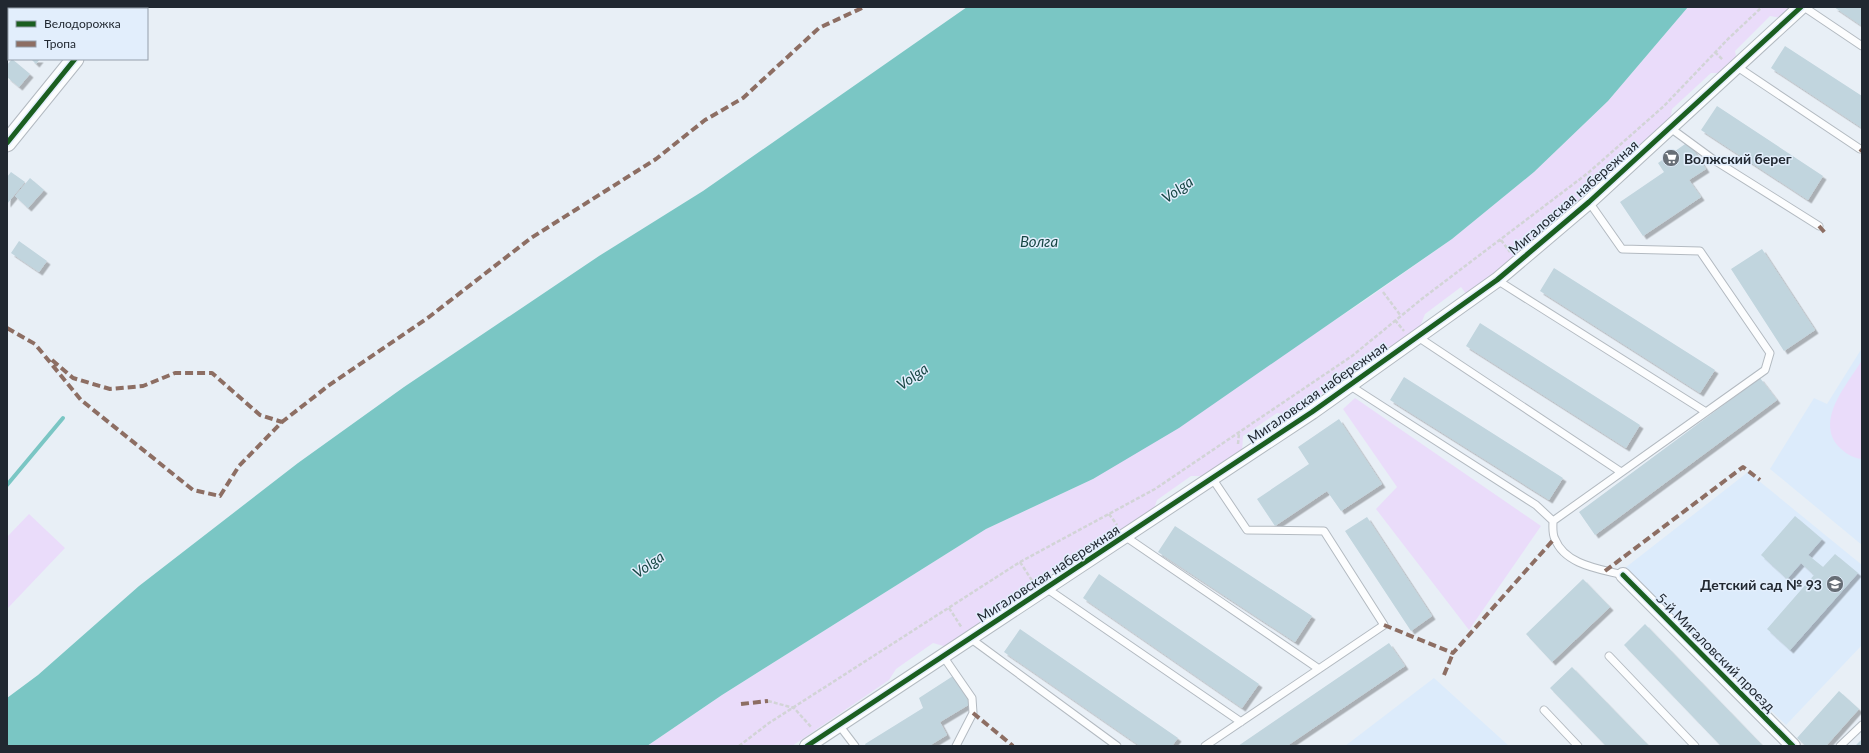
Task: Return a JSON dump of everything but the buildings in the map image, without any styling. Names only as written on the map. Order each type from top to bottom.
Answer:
[{"type":"street","name":"Мигаловская набережная","points":[[807,746],[1212,478],[1349,385],[1497,280],[1589,202],[1669,127],[1802,7]]},
{"type":"street","points":[[7,143],[74,60]]},
{"type":"street","name":"5-й Мигаловский проезд","points":[[1623,576],[1793,746]]},
{"type":"lane","points":[[1802,7],[1862,46]]},
{"type":"lane","points":[[1736,66],[1860,149]]},
{"type":"lane","points":[[1669,127],[1714,160],[1819,226]]},
{"type":"lane","points":[[1552,521],[1765,370],[1770,353],[1700,251],[1622,249],[1589,202]]},
{"type":"lane","points":[[1497,280],[1706,412]]},
{"type":"lane","points":[[1418,337],[1621,472]]},
{"type":"lane","points":[[1349,385],[1536,505],[1552,521],[1554,539],[1567,556],[1591,567],[1623,576]]},
{"type":"lane","points":[[1205,746],[1384,625],[1324,531],[1247,530],[1212,478]]},
{"type":"lane","points":[[1126,536],[1319,669]]},
{"type":"lane","points":[[1046,588],[1241,722]]},
{"type":"lane","points":[[970,638],[1117,746]]},
{"type":"lane","points":[[943,656],[972,698],[973,713],[956,746]]},
{"type":"lane","points":[[1609,656],[1695,746]]},
{"type":"lane","points":[[1544,710],[1578,746]]},
{"type":"lane","points":[[839,725],[855,746]]},
{"type":"lane","points":[[1840,746],[1862,725]]},
{"type":"path","points":[[739,746],[769,723],[1020,562],[1155,489],[1352,356],[1401,316],[1588,173],[1664,106],[1715,52],[1762,7]]},
{"type":"path","points":[[1715,52],[1720,57]]},
{"type":"path","points":[[1501,240],[1511,253]]},
{"type":"path","points":[[1383,292],[1401,316]]},
{"type":"path","points":[[1020,562],[1028,574]]},
{"type":"path","points":[[949,608],[957,620]]},
{"type":"path","points":[[768,701],[794,708],[803,718]]},
{"type":"shaded area","points":[[1688,7],[1794,7],[1782,18],[1770,16],[1735,51],[1737,61],[1723,73],[1711,73],[1672,109],[1670,122],[1584,198],[1467,295],[1461,287],[1425,314],[1419,329],[1397,346],[1385,347],[1323,392],[1318,402],[1297,416],[1277,413],[1243,436],[1242,453],[1203,476],[1191,476],[1157,500],[1153,512],[1126,530],[1113,532],[1047,574],[1046,582],[947,647],[933,643],[896,669],[889,680],[792,746],[647,746],[722,695],[986,529],[1093,479],[1364,301],[1452,239],[1534,172],[1608,101]]},
{"type":"shaded area","points":[[1862,348],[1862,545],[1770,469],[1814,398],[1827,404]]},
{"type":"shaded area","points":[[1862,360],[1862,459],[1849,455],[1838,446],[1832,436],[1830,425],[1836,402]]},
{"type":"shaded area","points":[[1355,398],[1541,526],[1469,630],[1376,509],[1397,487],[1343,409]]},
{"type":"shaded area","points":[[1748,472],[1862,565],[1862,645],[1786,725],[1625,568]]},
{"type":"shaded area","points":[[29,514],[65,548],[7,609],[7,537]]},
{"type":"shaded area","points":[[1434,678],[1509,746],[1345,746]]},
{"type":"water","name":"Волга","points":[[967,7],[1688,7],[1608,101],[1534,172],[1452,239],[1179,428],[1093,479],[986,529],[722,695],[647,746],[7,746],[7,698],[38,675],[139,586],[298,463],[404,387],[599,256],[703,191]]},
{"type":"waterway","points":[[7,485],[63,418]]},
{"type":"marked path","points":[[7,328],[35,344],[81,400],[193,490],[220,496],[239,466],[282,422],[328,386],[429,317],[531,238],[656,159],[705,120],[743,98],[819,28],[864,7]]},
{"type":"marked path","points":[[1819,226],[1826,234]]},
{"type":"marked path","points":[[52,360],[73,378],[110,389],[143,386],[175,373],[212,373],[260,415],[282,422]]},
{"type":"marked path","points":[[1605,571],[1743,467],[1760,480]]},
{"type":"marked path","points":[[1384,625],[1453,653],[1554,539]]},
{"type":"marked path","points":[[1444,675],[1453,653]]},
{"type":"marked path","points":[[741,704],[768,701]]},
{"type":"marked path","points":[[973,713],[1013,746]]},
{"type":"cycle path","points":[[807,746],[1312,412],[1497,280],[1589,202],[1801,7]]},
{"type":"cycle path","points":[[7,143],[74,60]]},
{"type":"cycle path","points":[[1623,575],[1793,746]]},
{"type":"place","name":"Волжский берег","points":[[1671,158]]},
{"type":"place","name":"Детский сад № 93","points":[[1835,584]]},
{"type":"water label","name":"Volga","points":[[1177,189]]},
{"type":"water label","name":"Volga","points":[[912,376]]},
{"type":"water label","name":"Volga","points":[[648,564]]}]
